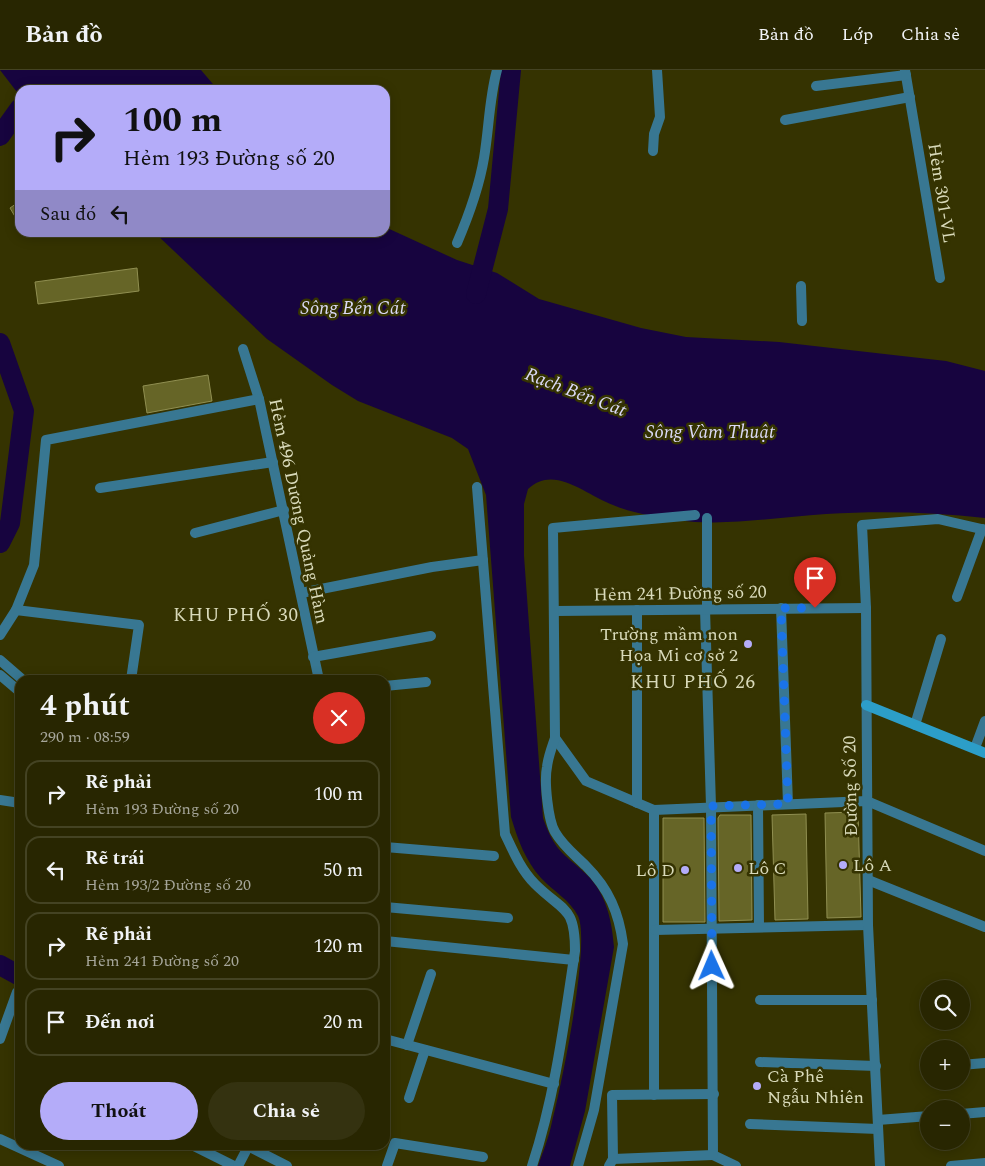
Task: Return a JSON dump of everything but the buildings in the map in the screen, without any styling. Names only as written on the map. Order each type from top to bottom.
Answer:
[{"type":"street","points":[[457,243],[472,210],[484,158],[497,70]]},
{"type":"street","points":[[653,151],[654,134],[660,117],[658,70]]},
{"type":"street","points":[[816,86],[906,73]]},
{"type":"street","name":"Hẻm 301-VL","points":[[906,73],[940,278]]},
{"type":"street","points":[[785,120],[910,97]]},
{"type":"street","points":[[801,286],[802,321]]},
{"type":"street","name":"Hẻm 496 Dương Quảng Hàm","points":[[243,349],[259,399],[318,675]]},
{"type":"street","points":[[0,635],[16,610],[34,565],[43,482],[44,443],[50,438],[259,399]]},
{"type":"street","points":[[100,488],[273,462]]},
{"type":"street","points":[[477,487],[505,834],[519,863],[534,883],[570,914],[575,930],[574,960],[554,1084],[544,1131],[532,1166]]},
{"type":"street","points":[[195,533],[284,510]]},
{"type":"street","points":[[578,1166],[594,1110],[623,944],[620,920],[611,899],[600,881],[563,844],[553,830],[548,806],[546,768],[555,738],[553,528],[695,515]]},
{"type":"street","points":[[707,518],[706,609],[711,806],[713,1155]]},
{"type":"street","name":"Đường Số 20","points":[[880,1166],[868,925],[866,608],[862,525],[938,519],[983,530]]},
{"type":"street","points":[[957,597],[983,530]]},
{"type":"street","points":[[301,593],[432,567],[483,560]]},
{"type":"street","points":[[781,608],[788,804]]},
{"type":"street","name":"Hẻm 241 Đường số 20","points":[[555,611],[866,608]]},
{"type":"street","points":[[16,610],[139,625],[132,675]]},
{"type":"street","points":[[636,803],[637,610]]},
{"type":"street","points":[[313,658],[431,636]]},
{"type":"street","points":[[915,726],[941,639]]},
{"type":"street","points":[[0,660],[18,675]]},
{"type":"street","points":[[0,675],[15,688]]},
{"type":"street","points":[[390,686],[426,682]]},
{"type":"street","points":[[866,706],[985,753]]},
{"type":"street","points":[[975,748],[985,721]]},
{"type":"street","points":[[555,738],[586,781],[654,810],[711,806],[867,802],[985,851]]},
{"type":"street","points":[[0,800],[15,802]]},
{"type":"street","points":[[758,805],[759,927]]},
{"type":"street","points":[[654,810],[656,930],[654,1095]]},
{"type":"street","points":[[390,846],[494,856]]},
{"type":"street","points":[[868,880],[985,927]]},
{"type":"street","points":[[390,907],[508,918]]},
{"type":"street","points":[[656,930],[868,925]]},
{"type":"street","points":[[390,942],[574,960]]},
{"type":"street","points":[[407,1045],[431,974]]},
{"type":"street","points":[[0,1039],[15,998]]},
{"type":"street","points":[[760,1000],[872,1000]]},
{"type":"street","points":[[390,1040],[554,1084]]},
{"type":"street","points":[[409,1098],[425,1050]]},
{"type":"street","points":[[760,1062],[876,1066]]},
{"type":"street","points":[[970,1064],[985,1063]]},
{"type":"street","points":[[714,1094],[612,1095],[611,1163],[713,1155],[736,1166]]},
{"type":"street","points":[[970,1113],[985,1112]]},
{"type":"street","points":[[750,1124],[878,1124],[920,1117]]},
{"type":"street","points":[[0,1139],[15,1144]]},
{"type":"street","points":[[386,1166],[395,1143],[483,1157]]},
{"type":"street","points":[[28,1150],[59,1166]]},
{"type":"street","points":[[202,1150],[234,1166]]},
{"type":"street","points":[[238,1166],[247,1150]]},
{"type":"street","points":[[257,1150],[287,1166]]},
{"type":"street","points":[[951,1166],[985,1163]]},
{"type":"water","points":[[0,70],[201,70],[214,85],[15,85],[15,90]]},
{"type":"water","name":"Sông Vàm Thuật","points":[[390,229],[457,260],[497,273],[539,299],[641,328],[686,337],[779,342],[946,361],[985,371],[985,518],[926,513],[866,513],[826,514],[732,522],[695,522],[660,518],[628,510],[559,480],[538,482],[528,489],[524,504],[524,556],[543,818],[557,847],[590,878],[601,893],[608,910],[614,947],[585,1111],[570,1166],[538,1166],[551,1128],[568,1049],[578,984],[581,931],[575,910],[541,878],[526,857],[511,817],[486,495],[468,449],[452,438],[358,401],[267,339],[159,237],[390,237]]},
{"type":"waterway","points":[[476,294],[498,209],[511,70]]},
{"type":"waterway","points":[[0,136],[15,115]]},
{"type":"waterway","points":[[0,343],[24,411],[10,523],[0,543]]},
{"type":"waterway","points":[[0,965],[15,973]]},
{"type":"place","name":"Trường mầm non Họa Mi cơ sở 2","points":[[748,644]]},
{"type":"place","name":"Lô A","points":[[843,865]]},
{"type":"place","name":"Lô C","points":[[738,868]]},
{"type":"place","name":"Lô D","points":[[685,870]]},
{"type":"place","name":"Cà Phê Ngẫu Nhiên","points":[[757,1086]]},
{"type":"district","name":"KHU PHỐ 30","points":[[236,614]]},
{"type":"district","name":"KHU PHỐ 26","points":[[693,681]]},
{"type":"route","points":[[712,966],[711,806],[788,804],[781,608],[815,608]]},
{"type":"water label","name":"Sông Bến Cát","points":[[353,307]]},
{"type":"water label","name":"Rạch Bến Cát","points":[[576,391]]}]
